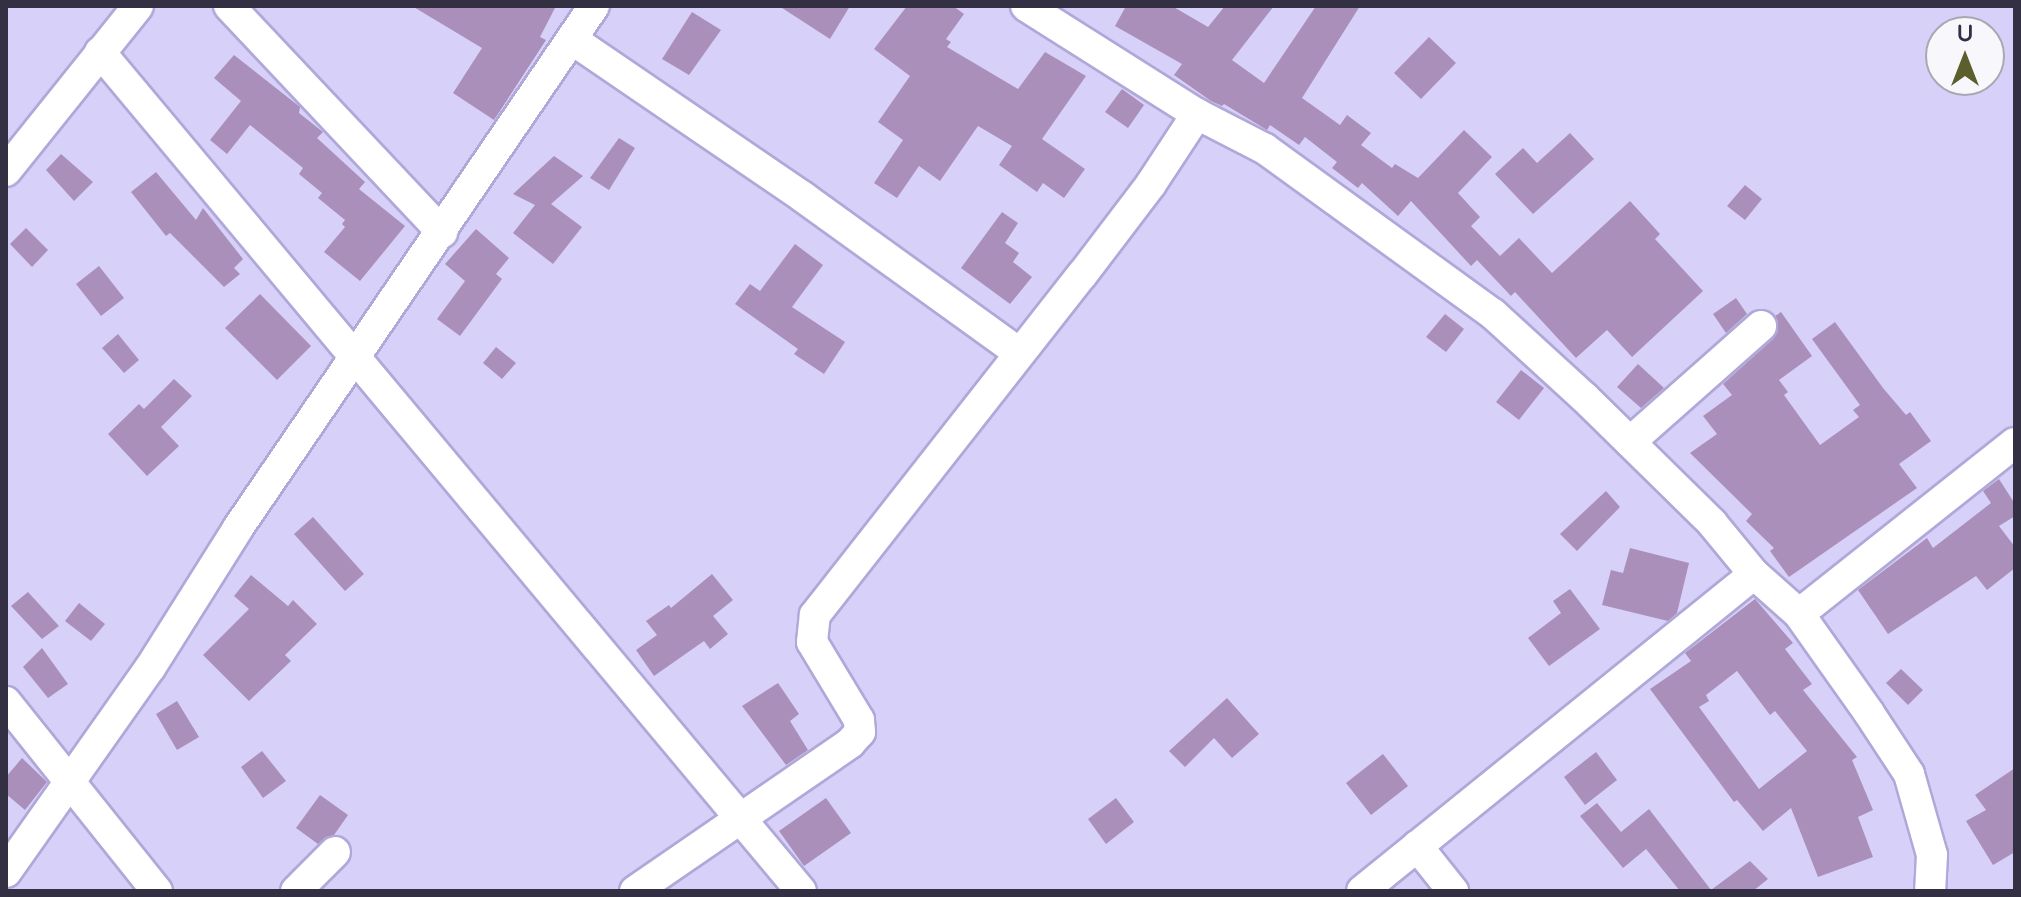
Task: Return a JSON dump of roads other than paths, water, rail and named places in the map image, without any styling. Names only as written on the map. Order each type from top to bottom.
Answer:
[{"type":"street","points":[[6,171],[138,6]]},
{"type":"street","points":[[229,6],[442,232]]},
{"type":"street","points":[[6,872],[150,668],[238,528],[594,6]]},
{"type":"street","points":[[1026,6],[1197,114],[1265,149],[1493,314],[1630,442],[1712,523],[1754,574],[1799,614],[1909,774],[1932,855],[1930,891]]},
{"type":"street","points":[[573,40],[803,197],[1019,353]]},
{"type":"street","points":[[100,52],[801,891]]},
{"type":"street","points":[[635,891],[850,743],[860,732],[859,720],[812,642],[815,615],[1151,184],[1197,114]]},
{"type":"street","points":[[1630,442],[1761,326]]},
{"type":"street","points":[[1799,614],[2015,443]]},
{"type":"street","points":[[1362,891],[1754,574]]},
{"type":"street","points":[[6,702],[157,891]]},
{"type":"street","points":[[1417,846],[1453,891]]},
{"type":"street","points":[[296,891],[335,852]]}]
